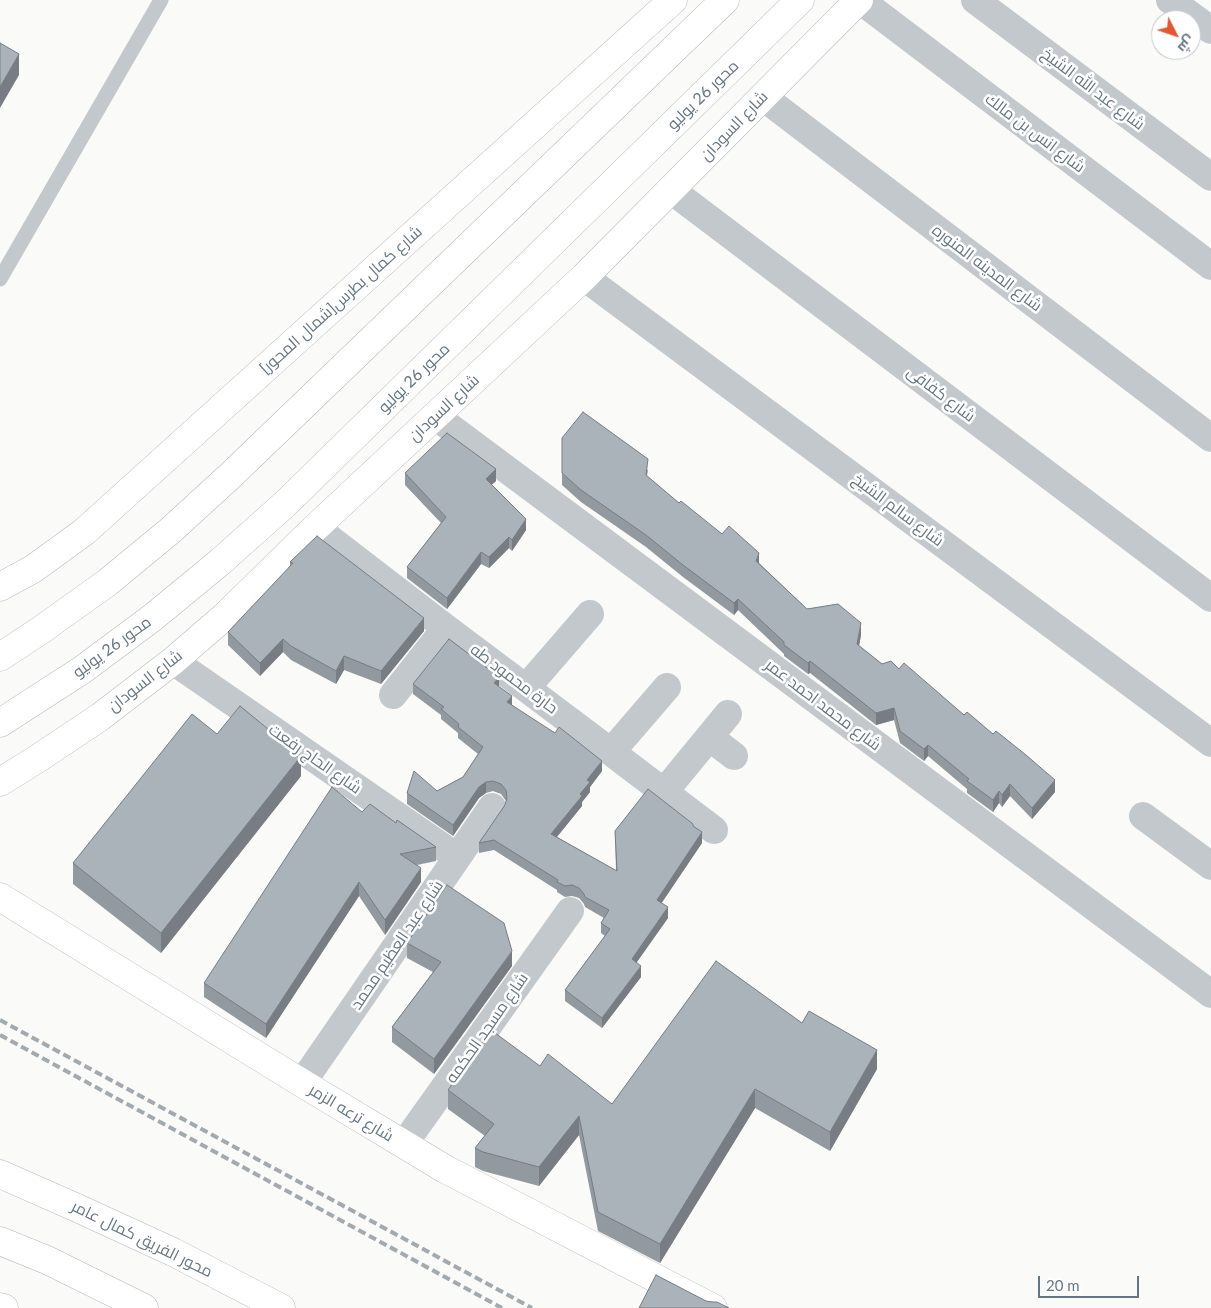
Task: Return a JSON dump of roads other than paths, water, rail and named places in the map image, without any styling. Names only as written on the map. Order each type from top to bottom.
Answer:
[{"type":"main road","name":"شارع كمال بطرس[شمال المحور]","points":[[0,587],[33,569],[84,532],[673,0]]},
{"type":"main road","points":[[0,657],[42,630],[108,582],[171,530],[725,0]]},
{"type":"main road","name":"محور 26 يوليو","points":[[0,723],[82,670],[152,618],[220,562],[285,504],[800,0]]},
{"type":"main road","name":"شارع السودان","points":[[0,782],[100,716],[172,661],[224,617],[314,529],[584,276],[859,0]]},
{"type":"main road","name":"شارع ترعه الزمر","points":[[0,897],[445,1169],[713,1308]]},
{"type":"main road","name":"محور الفريق كمال عامر","points":[[0,1174],[173,1252],[282,1308]]},
{"type":"main road","points":[[0,1241],[47,1260],[144,1308]]},
{"type":"main road","points":[[0,1306],[4,1308]]},
{"type":"street","name":"شارع انس بن مالك","points":[[859,0],[1211,266]]},
{"type":"street","name":"شارع عبد الله الشيخ","points":[[975,0],[1211,177]]},
{"type":"street","points":[[1170,0],[1211,30]]},
{"type":"street","name":"شارع المدينه المنوره","points":[[763,97],[1211,438]]},
{"type":"street","name":"شارع كفافى","points":[[671,190],[1211,598]]},
{"type":"street","name":"شارع سالم الشيخ","points":[[584,276],[1211,743]]},
{"type":"street","name":"شارع محمد احمد عمر","points":[[435,416],[1211,994]]},
{"type":"street","name":"حارة محمود طه","points":[[314,529],[329,538],[714,830]]},
{"type":"street","points":[[526,688],[590,614]]},
{"type":"street","points":[[394,695],[446,628]]},
{"type":"street","name":"شارع الحاج رفعت","points":[[172,661],[457,857]]},
{"type":"street","points":[[611,752],[667,687]]},
{"type":"street","points":[[664,792],[728,714]]},
{"type":"street","points":[[709,737],[734,756]]},
{"type":"street","name":"شارع عبد العظيم محمد","points":[[302,1083],[492,807]]},
{"type":"street","points":[[1143,816],[1211,866]]},
{"type":"street","name":"شارع مسجد الحكمه","points":[[404,1144],[570,911]]},
{"type":"lane","points":[[0,279],[161,0]]},
{"type":"railway","points":[[0,1020],[532,1308]]},
{"type":"railway","points":[[0,1035],[502,1308]]}]
